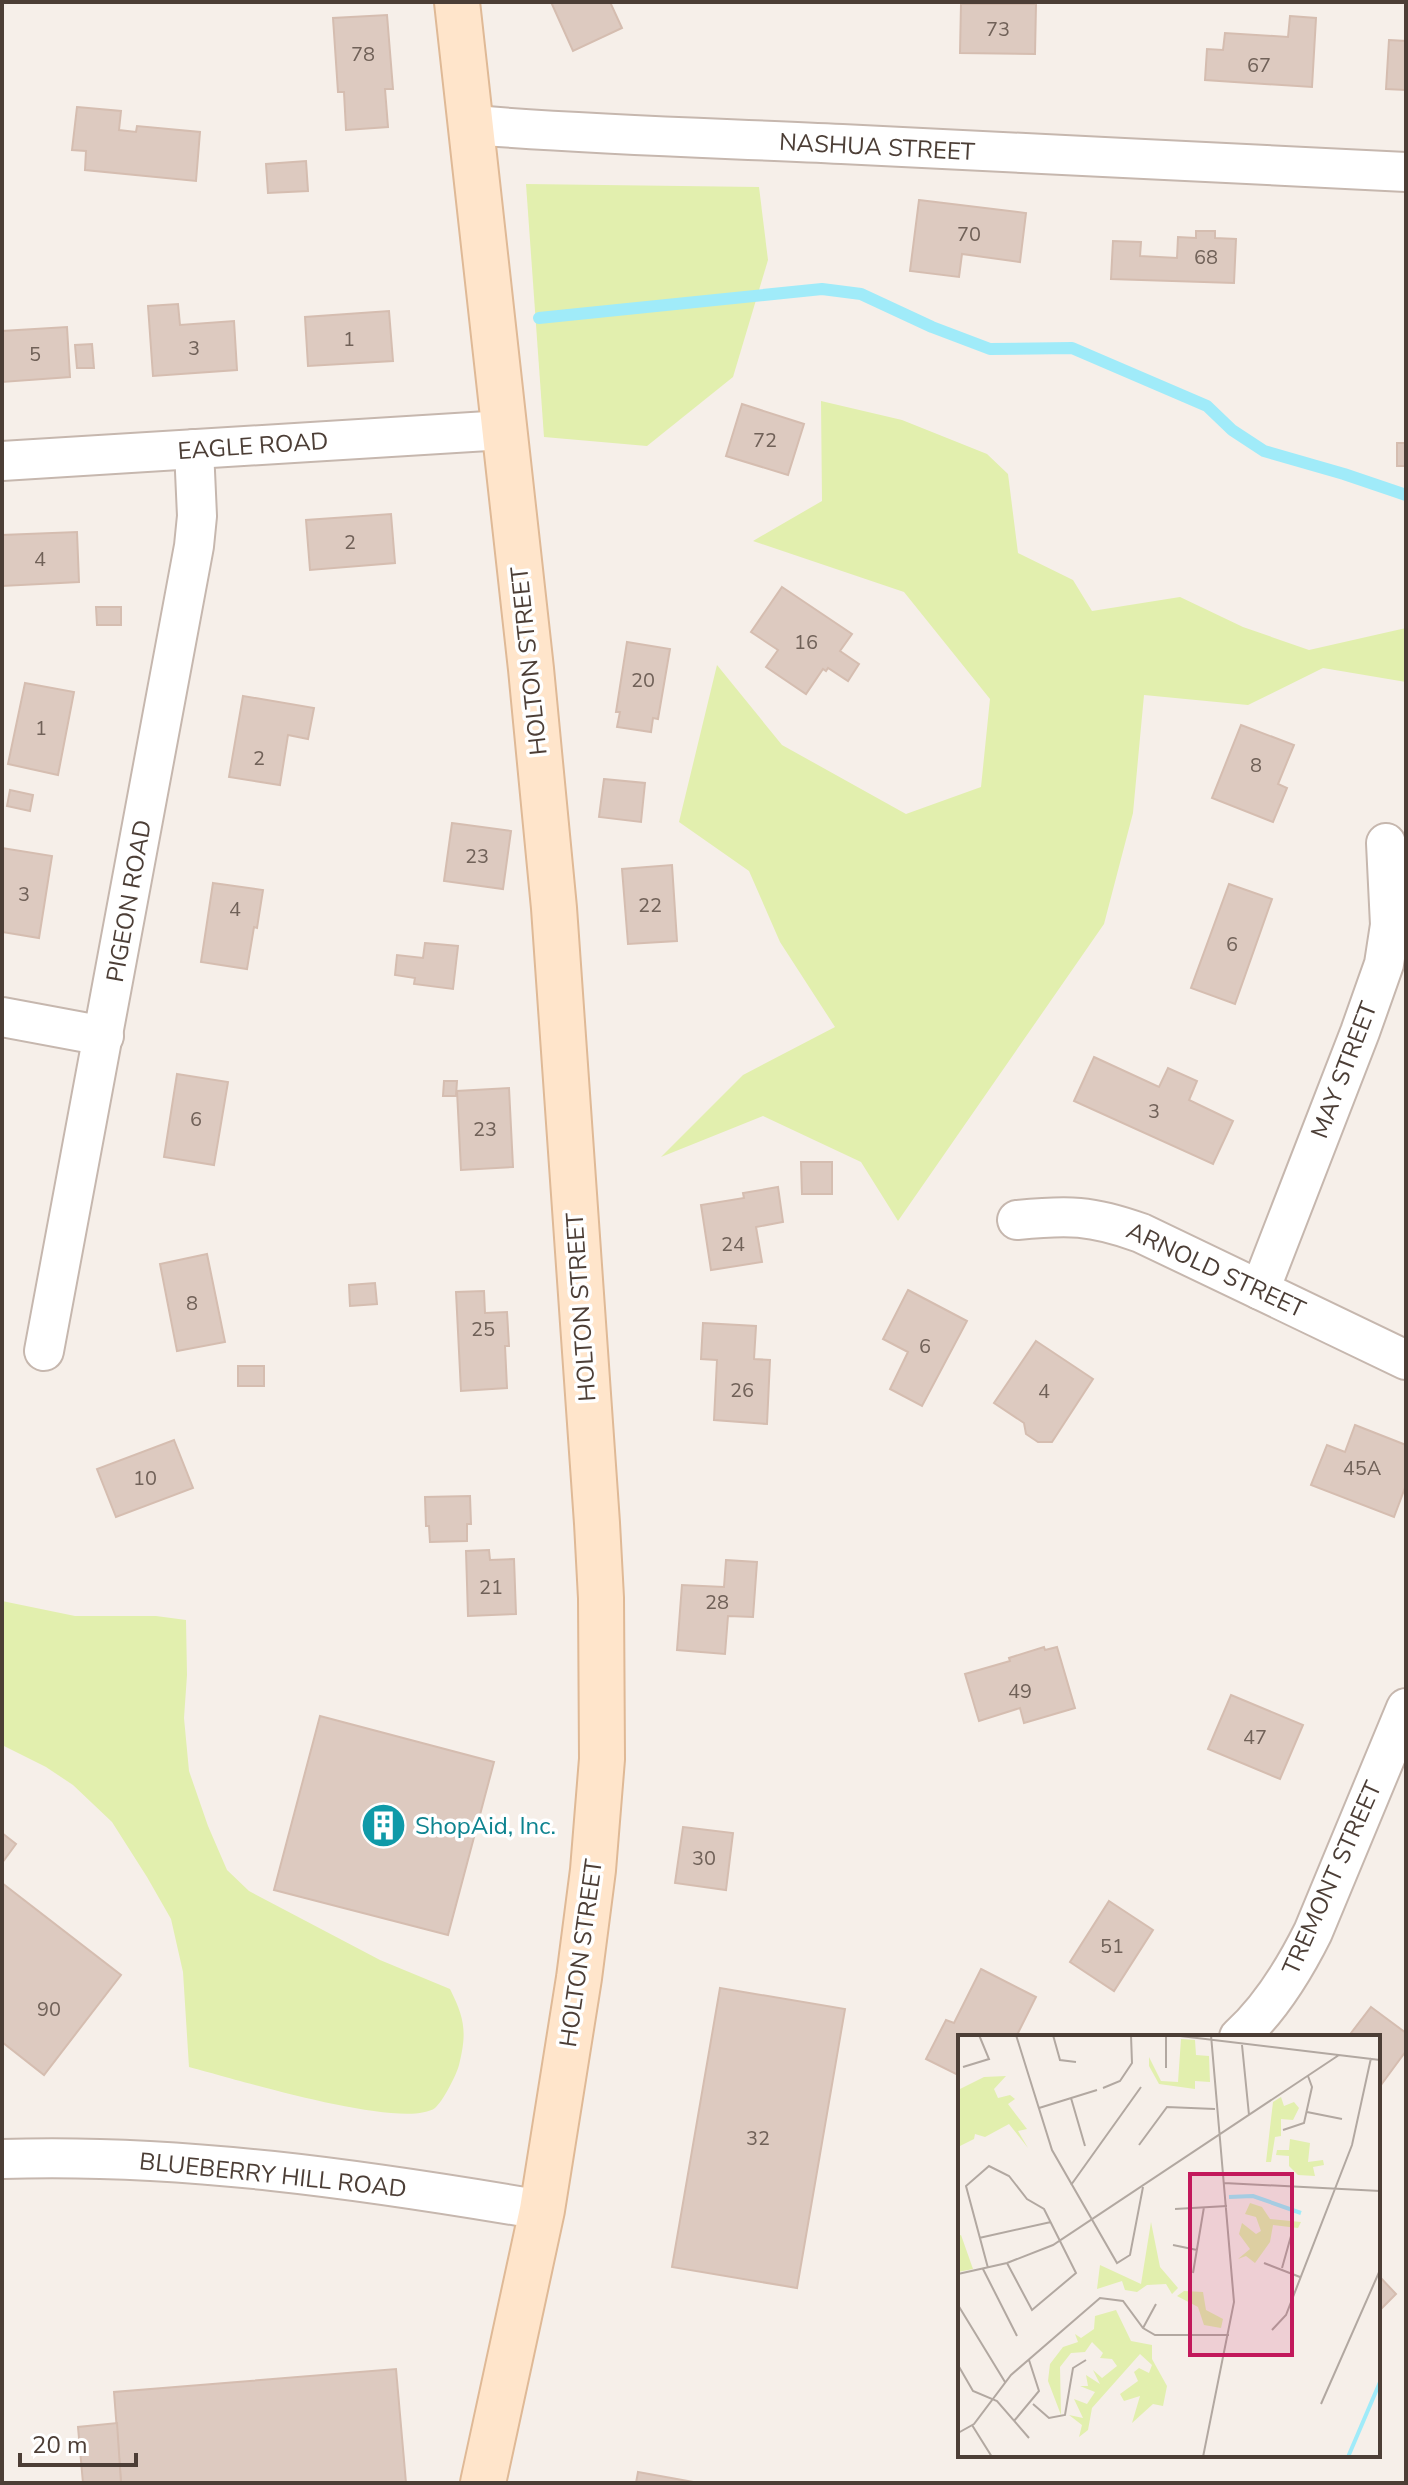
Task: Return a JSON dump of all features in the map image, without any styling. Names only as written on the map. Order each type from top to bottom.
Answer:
[{"type":"street","points":[[457,2],[472,125]]},
{"type":"street","name":"NASHUA STREET","points":[[472,125],[700,139],[1406,172]]},
{"type":"street","name":"HOLTON STREET","points":[[472,125],[554,908],[600,1586],[602,1759],[599,1816],[579,1978],[542,2210],[483,2483]]},
{"type":"street","name":"EAGLE ROAD","points":[[2,461],[504,430]]},
{"type":"street","name":"PIGEON ROAD","points":[[44,1351],[194,546],[197,516],[194,449]]},
{"type":"street","name":"MAY STREET","points":[[1260,1290],[1384,964],[1390,925],[1386,843]]},
{"type":"street","points":[[2,1017],[104,1036]]},
{"type":"street","name":"ARNOLD STREET","points":[[1017,1220],[1080,1216],[1120,1225],[1406,1360]]},
{"type":"street","name":"TREMONT STREET","points":[[1241,2035],[1276,1994],[1300,1958],[1406,1708]]},
{"type":"street","name":"BLUEBERRY HILL ROAD","points":[[2,2159],[78,2157],[236,2169],[406,2187],[542,2210]]},
{"type":"green space","points":[[526,184],[759,187],[768,260],[733,377],[647,446],[544,437]]},
{"type":"green space","points":[[821,401],[902,420],[987,454],[1008,474],[1018,553],[1073,580],[1092,611],[1180,597],[1243,627],[1309,650],[1406,628],[1406,682],[1323,668],[1248,705],[1144,695],[1133,813],[1104,924],[898,1221],[861,1162],[763,1116],[661,1157],[743,1075],[835,1027],[780,942],[749,871],[679,822],[717,665],[782,745],[906,814],[981,787],[990,699],[904,592],[753,541],[822,501]]},
{"type":"green space","points":[[2,1601],[75,1616],[156,1616],[186,1620],[184,1718],[189,1771],[227,1870],[249,1891],[380,1960],[450,1989],[462,2018],[463,2044],[455,2075],[435,2108],[417,2113],[389,2113],[354,2108],[189,2067],[183,1972],[171,1919],[147,1877],[112,1822],[73,1785],[46,1767],[2,1745]]},
{"type":"building","points":[[551,2],[610,2],[622,28],[573,51]]},
{"type":"building","points":[[961,4],[1036,4],[1035,54],[960,53]]},
{"type":"building","points":[[387,15],[393,89],[385,89],[388,127],[346,130],[344,92],[338,92],[333,18]]},
{"type":"building","points":[[1290,16],[1316,18],[1312,87],[1205,80],[1207,49],[1223,50],[1225,33],[1288,37]]},
{"type":"building","points":[[1389,40],[1406,41],[1406,90],[1386,89]]},
{"type":"building","points":[[77,107],[121,111],[119,130],[136,132],[137,126],[200,132],[196,181],[85,170],[86,151],[72,150]]},
{"type":"building","points":[[306,161],[308,191],[268,193],[266,164]]},
{"type":"building","points":[[919,200],[1026,213],[1020,262],[962,254],[959,277],[910,271]]},
{"type":"building","points":[[1196,231],[1215,231],[1215,238],[1236,239],[1234,283],[1111,279],[1113,241],[1141,242],[1140,256],[1177,258],[1178,237],[1196,238]]},
{"type":"building","points":[[178,304],[180,325],[234,321],[237,370],[153,376],[148,306]]},
{"type":"building","points":[[389,311],[393,361],[308,366],[305,317]]},
{"type":"building","points":[[67,327],[70,377],[2,382],[2,331]]},
{"type":"building","points":[[92,344],[94,368],[77,368],[75,345]]},
{"type":"building","points":[[742,404],[804,424],[788,475],[726,456]]},
{"type":"building","points":[[1397,443],[1406,443],[1406,466],[1397,466]]},
{"type":"building","points":[[391,514],[395,563],[310,570],[306,520]]},
{"type":"building","points":[[77,532],[79,582],[2,586],[2,535]]},
{"type":"building","points":[[782,587],[852,634],[840,651],[859,664],[848,681],[828,668],[826,671],[823,669],[806,694],[766,667],[778,650],[751,632]]},
{"type":"building","points":[[96,607],[121,607],[121,625],[97,625]]},
{"type":"building","points":[[627,642],[670,649],[658,719],[653,718],[651,732],[617,727],[620,712],[616,712]]},
{"type":"building","points":[[25,683],[74,692],[58,775],[8,764]]},
{"type":"building","points":[[243,696],[314,708],[308,739],[288,735],[280,785],[229,777]]},
{"type":"building","points":[[1241,725],[1294,745],[1278,784],[1287,788],[1273,822],[1212,798]]},
{"type":"building","points":[[604,779],[645,783],[641,822],[599,817]]},
{"type":"building","points":[[10,790],[33,795],[30,811],[7,806]]},
{"type":"building","points":[[452,823],[511,831],[503,889],[444,881]]},
{"type":"building","points":[[2,848],[52,856],[39,938],[2,932]]},
{"type":"building","points":[[672,865],[677,941],[628,944],[622,869]]},
{"type":"building","points":[[213,883],[263,890],[247,969],[201,962]]},
{"type":"building","points":[[1229,884],[1272,899],[1235,1004],[1191,988]]},
{"type":"building","points":[[425,943],[458,946],[453,989],[414,984],[415,978],[395,975],[397,955],[423,958]]},
{"type":"building","points":[[1094,1057],[1159,1087],[1168,1068],[1197,1081],[1189,1100],[1233,1121],[1213,1164],[1074,1101]]},
{"type":"building","points":[[177,1074],[228,1082],[214,1165],[164,1157]]},
{"type":"building","points":[[444,1081],[457,1081],[456,1096],[443,1096]]},
{"type":"building","points":[[509,1088],[513,1167],[461,1170],[457,1091]]},
{"type":"building","points":[[801,1162],[832,1162],[832,1194],[802,1194]]},
{"type":"building","points":[[778,1187],[783,1222],[756,1227],[762,1262],[711,1270],[701,1205],[744,1198],[743,1193]]},
{"type":"building","points":[[207,1254],[225,1342],[177,1351],[160,1264]]},
{"type":"building","points":[[375,1283],[377,1304],[350,1306],[349,1285]]},
{"type":"building","points":[[908,1290],[967,1321],[922,1406],[890,1389],[908,1352],[883,1339]]},
{"type":"building","points":[[484,1291],[485,1313],[507,1312],[507,1388],[461,1391],[456,1292]]},
{"type":"building","points":[[703,1323],[756,1326],[754,1359],[770,1360],[767,1424],[714,1420],[717,1360],[701,1359]]},
{"type":"building","points":[[1036,1341],[1093,1379],[1052,1442],[1038,1442],[1026,1434],[1024,1423],[994,1403]]},
{"type":"building","points":[[238,1366],[264,1366],[264,1386],[238,1386]]},
{"type":"building","points":[[1355,1425],[1406,1445],[1406,1485],[1394,1517],[1311,1485],[1327,1445],[1345,1452]]},
{"type":"building","points":[[174,1440],[193,1488],[116,1517],[97,1469]]},
{"type":"building","points":[[470,1496],[471,1524],[467,1524],[467,1541],[430,1542],[425,1497]]},
{"type":"building","points":[[489,1550],[490,1560],[514,1559],[516,1614],[468,1616],[466,1551]]},
{"type":"building","points":[[726,1560],[757,1562],[753,1617],[728,1616],[725,1654],[677,1650],[682,1585],[724,1587]]},
{"type":"building","points":[[1044,1647],[1045,1650],[1057,1647],[1075,1708],[1024,1723],[1020,1708],[979,1721],[965,1674]]},
{"type":"building","points":[[1231,1695],[1303,1725],[1280,1779],[1208,1749]]},
{"type":"building","name":"ShopAid, Inc.","points":[[320,1716],[494,1762],[448,1935],[274,1890]]},
{"type":"building","points":[[683,1827],[733,1833],[726,1890],[675,1883]]},
{"type":"building","points":[[2,1833],[16,1844],[2,1863]]},
{"type":"building","points":[[2,1883],[121,1975],[44,2075],[2,2042]]},
{"type":"building","points":[[1109,1901],[1153,1930],[1114,1991],[1070,1962]]},
{"type":"building","points":[[981,1969],[1036,1997],[1017,2035],[958,2035],[958,2075],[926,2059],[946,2020],[954,2023]]},
{"type":"building","points":[[720,1988],[845,2009],[797,2288],[672,2267]]},
{"type":"building","points":[[1371,2007],[1406,2033],[1406,2051],[1380,2086],[1380,2035],[1350,2035]]},
{"type":"building","points":[[1380,2277],[1396,2294],[1380,2310]]},
{"type":"building","points":[[396,2369],[406,2483],[121,2483],[114,2392]]},
{"type":"building","points":[[117,2423],[121,2483],[83,2483],[78,2427]]},
{"type":"building","points":[[638,2472],[699,2483],[636,2483]]},
{"type":"waterway","points":[[539,318],[822,289],[861,294],[932,327],[990,349],[1072,348],[1207,406],[1232,430],[1264,451],[1406,495]]},
{"type":"place","name":"ShopAid, Inc.","points":[[384,1826]]}]
